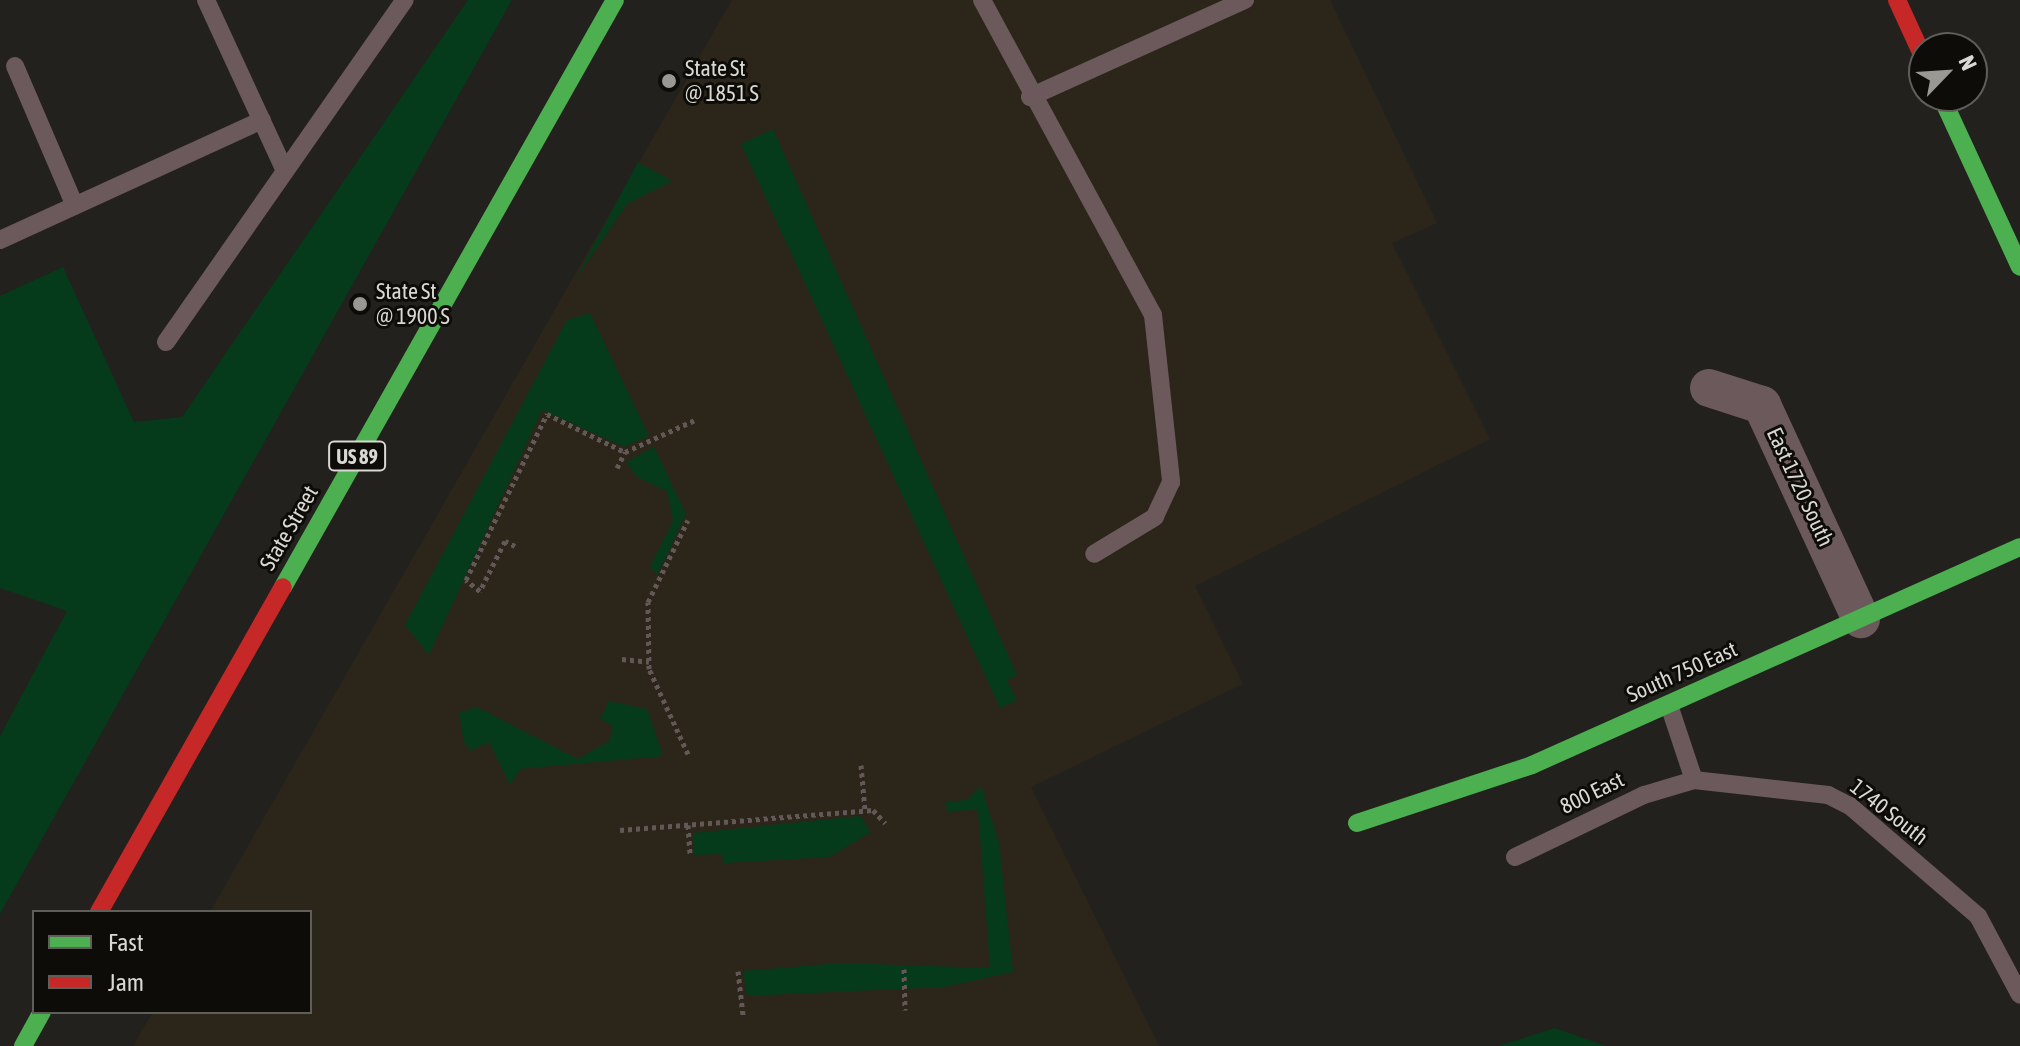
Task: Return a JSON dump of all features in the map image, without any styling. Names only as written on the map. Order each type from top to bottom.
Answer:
[{"type":"main road","name":"State Street","points":[[100,910],[615,0]]},
{"type":"main road","points":[[1897,0],[1912,32]]},
{"type":"main road","points":[[1949,112],[2018,258]]},
{"type":"main road","name":"South 750 East","points":[[1357,823],[1532,765],[2020,547]]},
{"type":"main road","points":[[23,1046],[41,1014]]},
{"type":"street","name":"East 1720 South","points":[[1709,388],[1762,405],[1861,619]]},
{"type":"lane","points":[[206,0],[285,171]]},
{"type":"lane","points":[[166,342],[405,0]]},
{"type":"lane","points":[[982,0],[1030,97],[1153,315],[1171,482],[1155,517],[1094,554]]},
{"type":"lane","points":[[1030,97],[1245,0]]},
{"type":"lane","points":[[15,66],[75,206]]},
{"type":"lane","points":[[0,240],[262,120]]},
{"type":"lane","points":[[1669,705],[1694,780]]},
{"type":"lane","name":"800 East","points":[[1515,857],[1644,795],[1694,780]]},
{"type":"lane","name":"1740 South","points":[[1694,780],[1828,795],[1850,806],[1978,916],[2020,995]]},
{"type":"path","points":[[515,546],[505,541],[480,591],[466,580],[547,414],[625,452]]},
{"type":"path","points":[[617,468],[625,452],[697,419]]},
{"type":"path","points":[[688,520],[648,602],[649,662],[688,754]]},
{"type":"path","points":[[622,659],[649,662]]},
{"type":"path","points":[[861,765],[865,811]]},
{"type":"path","points":[[620,830],[865,811],[885,823]]},
{"type":"path","points":[[688,825],[690,855]]},
{"type":"path","points":[[904,969],[905,1010]]},
{"type":"path","points":[[738,971],[743,1015]]},
{"type":"shaded area","points":[[732,0],[1330,0],[1437,223],[1392,243],[1490,439],[1195,586],[1243,684],[1031,787],[1159,1046],[133,1046],[152,1014],[312,1014],[312,910],[211,910]],"holes":[[[772,129],[1016,674],[1007,680]]]},
{"type":"green space","points":[[468,0],[512,0],[0,914],[0,736],[67,611],[0,588],[0,296],[63,267],[134,422],[182,417]]},
{"type":"green space","points":[[773,129],[1017,675],[1007,680],[1017,700],[1000,708],[741,144]]},
{"type":"green space","points":[[638,162],[672,181],[627,204],[575,280]]},
{"type":"green space","points":[[590,313],[649,436],[624,447],[542,410],[429,655],[405,625],[567,320]]},
{"type":"green space","points":[[654,447],[686,514],[657,575],[650,567],[673,521],[667,491],[637,477],[626,462]]},
{"type":"green space","points":[[609,701],[647,709],[663,756],[520,769],[510,785],[489,742],[471,751],[464,742],[459,713],[477,707],[578,759],[609,741],[613,726],[600,719]]},
{"type":"green space","points":[[981,786],[999,843],[1013,972],[944,987],[747,996],[743,971],[839,963],[990,968],[978,810],[947,811],[946,802],[967,800]]},
{"type":"green space","points":[[860,816],[871,832],[829,857],[723,863],[722,854],[693,855],[693,833]]},
{"type":"green space","points":[[1555,1028],[1606,1046],[1498,1046]]},
{"type":"traffic: fast","points":[[283,587],[615,0]]},
{"type":"traffic: fast","points":[[1948,112],[2020,267]]},
{"type":"traffic: fast","points":[[1357,823],[1532,765],[2020,547]]},
{"type":"traffic: fast","points":[[23,1046],[41,1014]]},
{"type":"traffic: jam","points":[[1897,0],[1912,32]]},
{"type":"traffic: jam","points":[[100,910],[283,587]]},
{"type":"place","name":"State St @ 1851 S","points":[[669,81]]},
{"type":"place","name":"State St @ 1900 S","points":[[360,304]]}]
